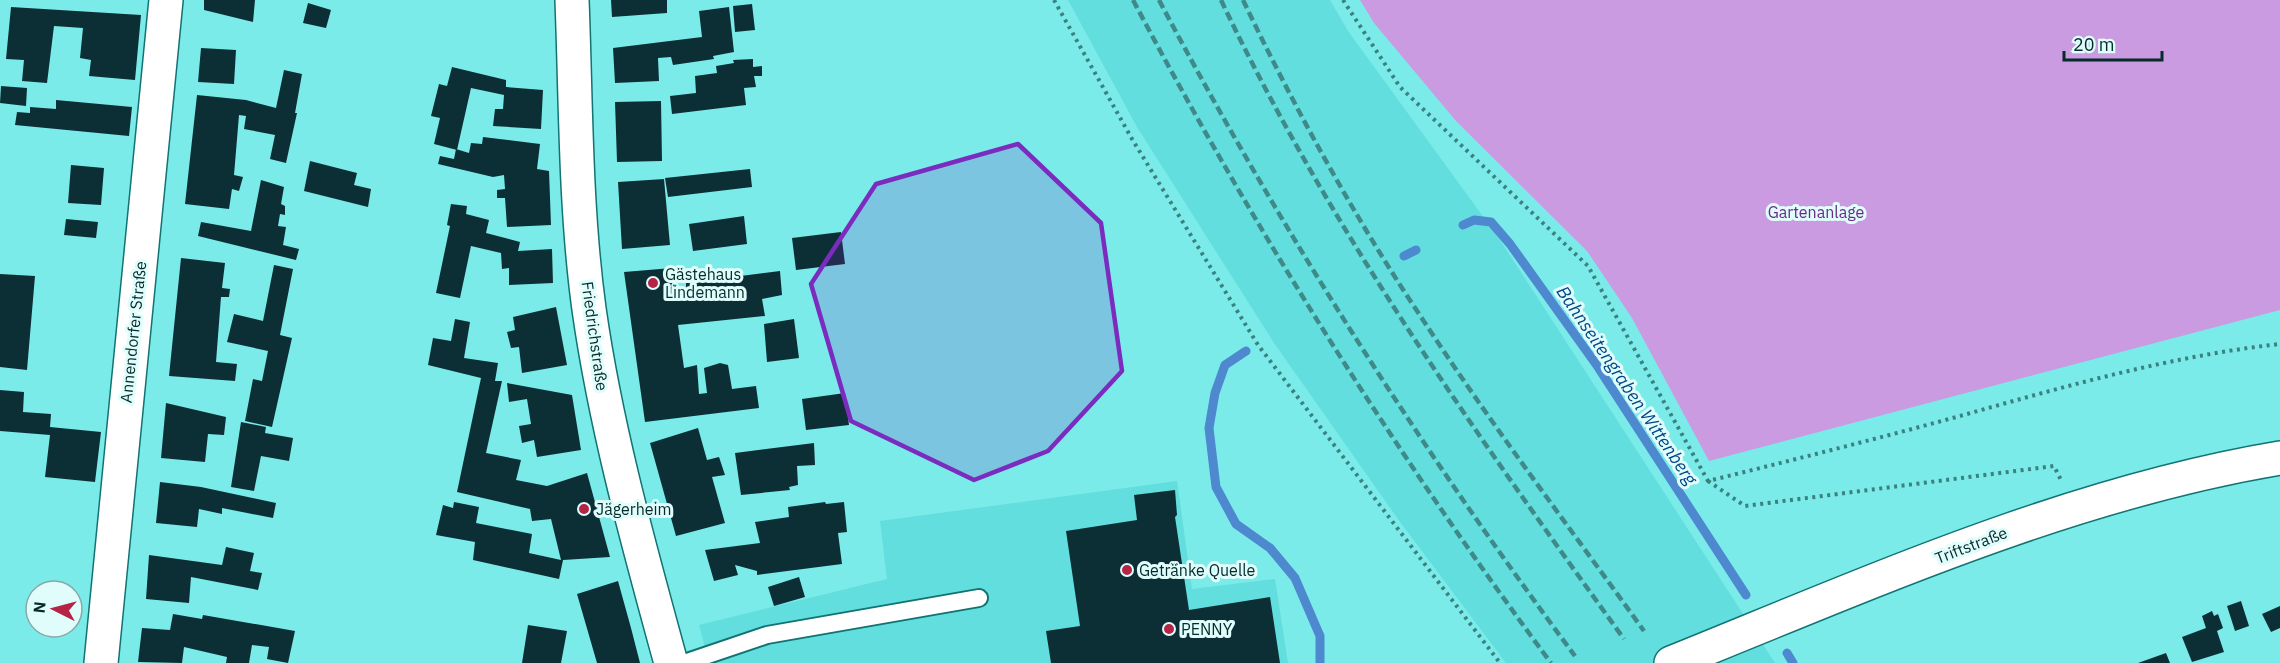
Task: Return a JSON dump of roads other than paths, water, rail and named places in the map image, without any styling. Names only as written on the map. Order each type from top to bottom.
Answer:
[{"type":"street","name":"Annendorfer Straße","points":[[101,663],[166,0]]},
{"type":"street","name":"Friedrichstraße","points":[[572,0],[582,223],[589,307],[621,478],[671,663]]},
{"type":"street","name":"Triftstraße","points":[[1671,663],[2001,534],[2074,508],[2178,479],[2280,458]]},
{"type":"lane","points":[[684,663],[767,635],[980,598]]},
{"type":"waterway","name":"Bahnseitengraben Wittenberg","points":[[1463,225],[1474,220],[1491,222],[1510,244],[1598,367],[1746,595]]},
{"type":"waterway","name":"Bahnseitengraben Wittenberg","points":[[1404,256],[1416,250]]},
{"type":"waterway","name":"Bahnseitengraben Wittenberg","points":[[1246,351],[1225,365],[1215,393],[1209,428],[1216,487],[1236,524],[1270,548],[1295,578],[1320,636],[1320,663]]},
{"type":"waterway","name":"Bahnseitengraben Wittenberg","points":[[1787,653],[1793,663]]},
{"type":"railway","points":[[1133,0],[1228,172],[1329,339],[1437,503],[1551,663]]},
{"type":"railway","points":[[1159,0],[1253,170],[1354,336],[1462,498],[1575,656]]},
{"type":"railway","points":[[1221,0],[1309,168],[1357,249],[1460,407],[1624,639]]},
{"type":"railway","points":[[1243,0],[1327,163],[1398,282],[1477,399],[1644,631]]},
{"type":"place","name":"Gästehaus Lindemann","points":[[653,283]]},
{"type":"place","name":"Jägerheim","points":[[584,509]]},
{"type":"place","name":"Getränke Quelle","points":[[1127,570]]},
{"type":"place","name":"PENNY","points":[[1169,629]]},
{"type":"park label","name":"Gartenanlage","points":[[1816,212]]}]
